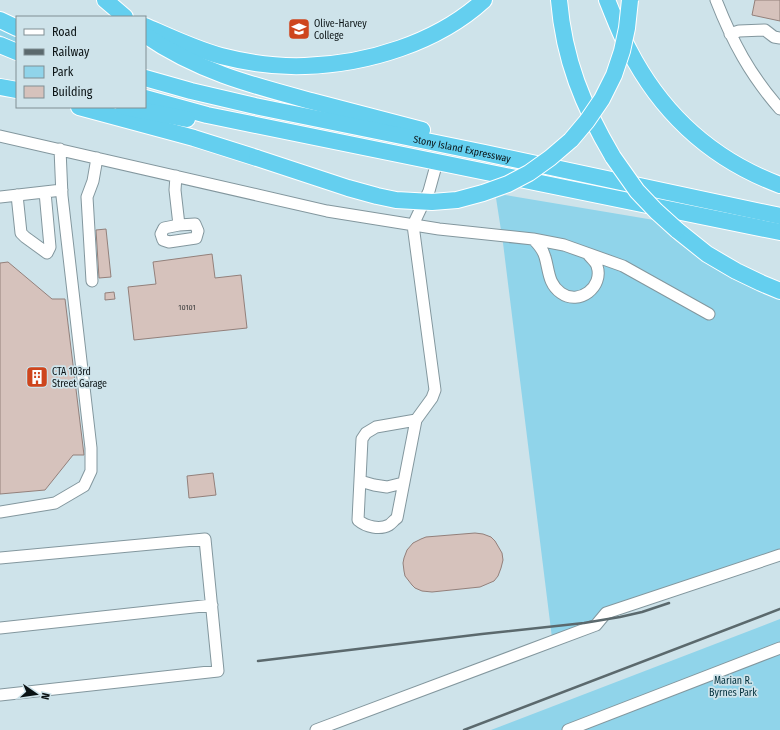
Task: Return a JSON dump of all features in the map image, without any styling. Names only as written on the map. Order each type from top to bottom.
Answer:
[{"type":"highway","points":[[105,0],[124,16]]},
{"type":"highway","points":[[146,26],[197,49],[221,56],[260,64],[305,66],[351,61],[395,50],[438,32],[457,21],[484,0]]},
{"type":"highway","points":[[559,0],[566,48],[572,71],[586,107],[613,157],[637,191],[656,212],[712,258],[761,284],[780,291]]},
{"type":"highway","points":[[607,0],[616,25],[629,50],[655,92],[669,110],[702,142],[720,155],[761,178],[780,185]]},
{"type":"highway","points":[[83,108],[194,138],[377,196],[396,200],[432,202],[457,200],[508,184],[529,173],[571,140],[587,121],[614,75],[622,51],[627,28],[630,0]]},
{"type":"highway","points":[[0,20],[16,28]]},
{"type":"highway","points":[[146,36],[176,55],[218,74],[256,87],[456,139],[485,153]]},
{"type":"highway","points":[[0,44],[16,52]]},
{"type":"highway","name":"Stony Island Expressway","points":[[146,78],[191,91],[255,106],[485,153],[774,223]]},
{"type":"highway","points":[[0,87],[16,90]]},
{"type":"highway","name":"Stony Island Expressway","points":[[146,98],[207,115],[437,162],[774,223]]},
{"type":"highway","points":[[129,108],[290,139],[328,140]]},
{"type":"street","points":[[716,0],[730,34],[745,62],[764,90],[780,108]]},
{"type":"street","points":[[730,34],[739,31],[764,30],[774,37],[780,38]]},
{"type":"street","points":[[0,136],[327,210],[439,230],[533,239],[564,245],[623,266],[709,314]]},
{"type":"street","points":[[0,512],[55,503],[84,486],[91,471],[92,448],[62,190],[60,149]]},
{"type":"street","points":[[92,281],[87,197],[93,181],[97,158]]},
{"type":"street","points":[[416,420],[376,427],[366,432],[362,439],[358,520],[362,524],[382,528],[390,525],[396,518],[416,420],[432,398],[435,390],[413,225],[429,191],[437,162]]},
{"type":"street","points":[[176,176],[175,190],[179,225]]},
{"type":"street","points":[[0,197],[62,190]]},
{"type":"street","points":[[17,195],[21,233],[24,237],[47,253],[50,247],[45,192]]},
{"type":"street","points":[[533,239],[541,248],[545,256],[550,278],[555,288],[562,294],[572,298],[583,296],[591,291],[597,282],[599,274],[597,264],[588,254]]},
{"type":"street","points":[[360,481],[387,487],[404,484]]},
{"type":"street","points":[[0,558],[205,539],[218,671],[0,695]]},
{"type":"street","points":[[316,730],[596,625],[606,613],[780,555]]},
{"type":"street","points":[[0,628],[212,605]]},
{"type":"street","points":[[568,730],[780,648]]},
{"type":"green space","points":[[0,29],[16,37],[16,43],[0,35]]},
{"type":"green space","points":[[505,195],[654,220],[676,241],[700,259],[724,274],[770,296],[780,299],[780,557],[552,638],[503,243],[496,198]]},
{"type":"green space","name":"Marian R. Byrnes Park","points":[[780,619],[780,730],[491,730]]},
{"type":"building","points":[[755,0],[780,0],[780,21],[752,15]]},
{"type":"building","points":[[106,229],[111,277],[99,278],[96,230]]},
{"type":"building","points":[[212,254],[215,278],[241,275],[247,328],[134,340],[128,287],[156,284],[153,262]]},
{"type":"building","name":"CTA 103rd Street Garage","points":[[8,262],[52,299],[65,299],[84,455],[73,455],[45,490],[0,494],[0,263]]},
{"type":"building","points":[[114,292],[115,299],[105,300],[105,293]]},
{"type":"building","points":[[213,473],[216,495],[189,498],[187,476]]},
{"type":"building","points":[[475,533],[491,537],[502,553],[503,560],[501,568],[494,581],[480,587],[432,592],[422,591],[415,588],[405,576],[403,563],[404,558],[407,550],[413,543],[426,537]]},
{"type":"railway","points":[[258,661],[584,623],[642,612],[669,603]]},
{"type":"railway","points":[[464,730],[780,609]]},
{"type":"place","name":"Olive-Harvey College","points":[[299,29]]},
{"type":"place","name":"CTA 103rd Street Garage","points":[[37,377]]}]
